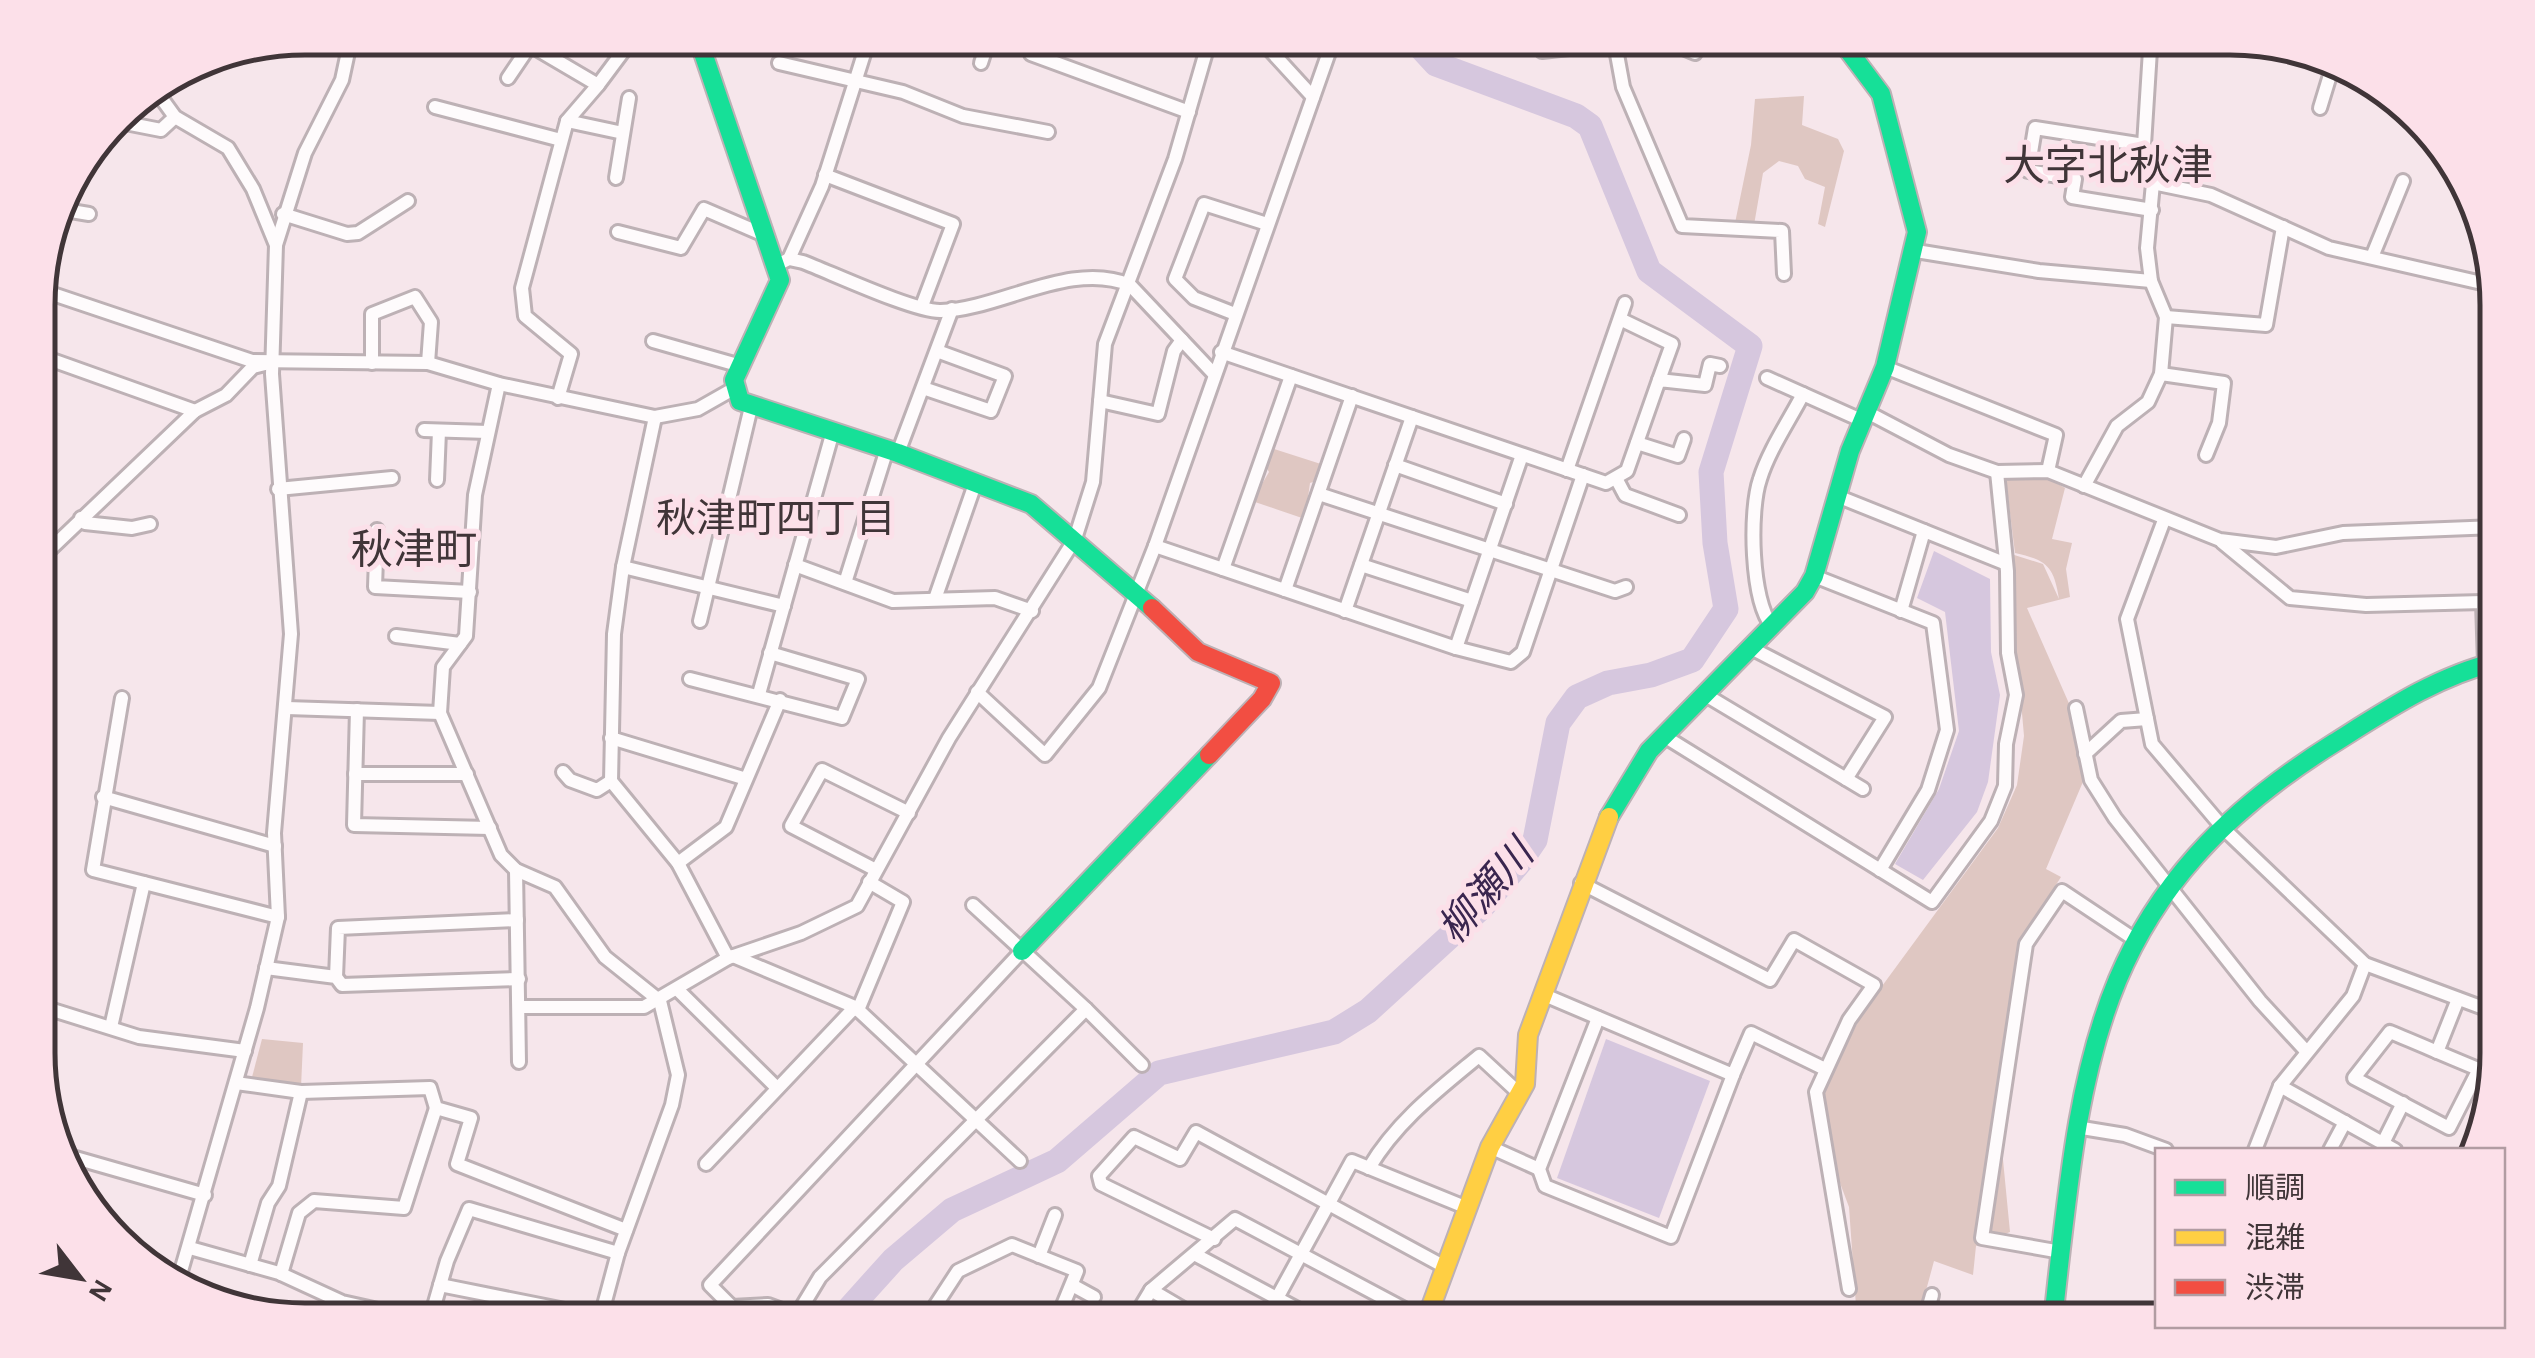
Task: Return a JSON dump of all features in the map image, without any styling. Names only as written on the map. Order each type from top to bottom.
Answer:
[{"type":"street","points":[[1275,55],[1313,96]]},
{"type":"street","points":[[977,692],[1045,755],[1099,688],[1155,546],[1328,55]]},
{"type":"street","points":[[1617,55],[1622,88],[1682,226],[1782,232],[1784,274]]},
{"type":"street","points":[[1432,1302],[1490,1147],[1526,1084],[1528,1035],[1581,882],[1623,786],[1664,736],[1772,626],[1814,576],[1864,416],[1885,367],[1890,328],[1916,251],[1916,222],[1900,179],[1886,106],[1851,55]]},
{"type":"street","points":[[2084,486],[2117,426],[2148,402],[2162,374],[2166,316],[2151,281],[2146,248],[2153,182],[2144,145],[2150,55]]},
{"type":"street","points":[[182,1270],[236,1083],[278,917],[274,846],[291,634],[284,521],[278,488],[273,363],[276,245],[305,153],[342,80],[347,56]]},
{"type":"street","points":[[508,78],[522,56]]},
{"type":"street","points":[[554,56],[598,86]]},
{"type":"street","points":[[558,398],[571,354],[525,316],[522,288],[566,122],[620,56]]},
{"type":"street","points":[[704,56],[762,234],[783,262],[936,312],[1086,280],[1130,286],[1214,374]]},
{"type":"street","points":[[722,1303],[710,1284],[1270,690],[1268,679],[1198,652],[1136,593],[1031,504],[893,451],[740,401],[734,388],[740,366],[825,175],[863,56]]},
{"type":"street","points":[[980,63],[983,56]]},
{"type":"street","points":[[1035,56],[1189,112]]},
{"type":"street","points":[[520,1007],[644,1006],[660,1001],[730,957],[801,933],[857,906],[977,692],[1075,539],[1094,482],[1105,344],[1130,286],[1205,56]]},
{"type":"street","points":[[779,63],[853,84],[903,92],[963,116],[1048,132]]},
{"type":"street","points":[[2320,108],[2330,76]]},
{"type":"street","points":[[616,178],[629,98]]},
{"type":"street","points":[[162,100],[175,117],[228,148],[253,189],[276,245]]},
{"type":"street","points":[[435,107],[561,140]]},
{"type":"street","points":[[133,124],[162,130],[175,117]]},
{"type":"street","points":[[566,122],[623,134]]},
{"type":"street","points":[[2144,145],[2034,128],[2028,171],[2076,179],[2072,198],[2152,210]]},
{"type":"street","points":[[825,175],[952,224],[922,306]]},
{"type":"street","points":[[2372,257],[2403,181]]},
{"type":"street","points":[[2153,182],[2211,195],[2329,248],[2479,282]]},
{"type":"street","points":[[283,214],[347,234],[408,201]]},
{"type":"street","points":[[1235,314],[1194,298],[1175,279],[1204,204],[1267,224]]},
{"type":"street","points":[[618,232],[681,248],[704,209],[762,234]]},
{"type":"street","points":[[73,211],[89,214]]},
{"type":"street","points":[[2166,316],[2266,325],[2283,227]]},
{"type":"street","points":[[1916,251],[2039,271],[2151,281]]},
{"type":"street","points":[[56,296],[252,361],[428,363],[499,384],[655,417],[698,409],[734,388]]},
{"type":"street","points":[[372,363],[372,314],[415,297],[431,322],[428,363]]},
{"type":"street","points":[[1567,470],[1625,303]]},
{"type":"street","points":[[844,582],[952,310]]},
{"type":"street","points":[[1222,352],[1606,482],[1617,480],[1626,471],[1672,344],[1620,319]]},
{"type":"street","points":[[1100,401],[1158,414],[1174,350],[1182,340]]},
{"type":"street","points":[[653,341],[740,366]]},
{"type":"street","points":[[923,388],[990,411],[1004,376],[937,351]]},
{"type":"street","points":[[56,362],[196,411]]},
{"type":"street","points":[[56,540],[196,411],[226,395],[253,367],[273,363]]},
{"type":"street","points":[[1659,380],[1704,385],[1710,364],[1720,366]]},
{"type":"street","points":[[1885,367],[2056,435],[2048,471]]},
{"type":"street","points":[[2162,374],[2224,384],[2219,422],[2206,454]]},
{"type":"street","points":[[1223,569],[1291,376]]},
{"type":"street","points":[[1768,378],[1949,455],[1997,472],[2048,471],[2220,540],[2276,547],[2343,533],[2480,528]]},
{"type":"street","points":[[499,384],[475,495],[466,636],[443,667],[440,713],[501,856],[516,870],[554,887],[604,957],[660,1001],[678,1075],[672,1105],[618,1253],[604,1303]]},
{"type":"street","points":[[1772,626],[1759,605],[1754,512],[1760,479],[1804,394]]},
{"type":"street","points":[[1285,590],[1352,396]]},
{"type":"street","points":[[700,620],[751,407]]},
{"type":"street","points":[[655,417],[622,568],[612,662],[611,782],[678,864],[730,957],[857,1009],[1020,1161]]},
{"type":"street","points":[[1345,611],[1412,417]]},
{"type":"street","points":[[424,430],[488,432]]},
{"type":"street","points":[[437,480],[440,430]]},
{"type":"street","points":[[758,694],[834,431]]},
{"type":"street","points":[[1637,443],[1678,456],[1684,438]]},
{"type":"street","points":[[1456,648],[1522,454]]},
{"type":"street","points":[[1395,465],[1506,504]]},
{"type":"street","points":[[1664,736],[1932,902],[1991,821],[2005,786],[2006,744],[2016,695],[2008,654],[1997,472]]},
{"type":"street","points":[[1155,546],[1504,663],[1518,658],[1583,475]]},
{"type":"street","points":[[278,488],[392,478]]},
{"type":"street","points":[[1617,480],[1625,494],[1679,515]]},
{"type":"street","points":[[934,599],[976,484]]},
{"type":"street","points":[[1319,494],[1615,591],[1626,587]]},
{"type":"street","points":[[1837,496],[2004,563]]},
{"type":"street","points":[[80,518],[85,523],[132,528],[150,524]]},
{"type":"street","points":[[2164,520],[2127,619],[2152,744],[2224,829],[2365,964],[2480,1006]]},
{"type":"street","points":[[1900,610],[1924,531]]},
{"type":"street","points":[[372,537],[375,586],[407,595],[470,592]]},
{"type":"street","points":[[2220,540],[2290,598],[2366,605],[2480,602]]},
{"type":"street","points":[[795,565],[893,600],[996,598],[1032,611]]},
{"type":"street","points":[[1361,565],[1472,601]]},
{"type":"street","points":[[622,568],[784,606]]},
{"type":"street","points":[[1814,576],[1933,624],[1948,730],[1928,790],[1880,870]]},
{"type":"street","points":[[396,636],[460,644]]},
{"type":"street","points":[[1751,648],[1885,717],[1846,779]]},
{"type":"street","points":[[690,679],[842,718],[858,679],[770,653]]},
{"type":"street","points":[[2056,1302],[2076,1127],[2092,1055],[2134,939],[2170,888],[2258,797],[2332,744],[2439,684],[2480,667]]},
{"type":"street","points":[[1704,694],[1862,788]]},
{"type":"street","points":[[122,698],[93,870],[278,917]]},
{"type":"street","points":[[678,864],[726,827],[743,778],[764,744],[780,700]]},
{"type":"street","points":[[287,708],[440,713]]},
{"type":"street","points":[[2076,708],[2091,780],[2170,888],[2306,1051]]},
{"type":"street","points":[[357,710],[354,825],[490,828]]},
{"type":"street","points":[[2086,754],[2121,721],[2146,719]]},
{"type":"street","points":[[611,738],[743,778]]},
{"type":"street","points":[[706,1164],[857,1009],[903,902],[873,876],[792,826],[822,770],[909,813]]},
{"type":"street","points":[[563,772],[570,780],[597,790],[611,782]]},
{"type":"street","points":[[355,774],[467,774]]},
{"type":"street","points":[[103,797],[274,846]]},
{"type":"street","points":[[516,870],[520,1062]]},
{"type":"street","points":[[1581,882],[1770,980],[1794,940],[1874,985],[1848,1020],[1816,1092],[1849,1290]]},
{"type":"street","points":[[111,1027],[144,883]]},
{"type":"street","points":[[2062,1252],[1982,1238],[2026,944],[2062,891],[2134,939]]},
{"type":"street","points":[[973,905],[1142,1064]]},
{"type":"street","points":[[517,920],[338,928],[336,977],[342,985],[518,980]]},
{"type":"street","points":[[2256,1148],[2280,1086],[2354,996],[2365,964]]},
{"type":"street","points":[[266,968],[336,977]]},
{"type":"street","points":[[678,990],[777,1088]]},
{"type":"street","points":[[1542,994],[1733,1075]]},
{"type":"street","points":[[2438,1052],[2458,998]]},
{"type":"street","points":[[55,1010],[139,1037],[244,1051]]},
{"type":"street","points":[[809,1303],[820,1276],[1086,1010]]},
{"type":"street","points":[[1598,1018],[1539,1169],[1545,1186],[1671,1237],[1751,1034],[1825,1070]]},
{"type":"street","points":[[2390,1032],[2479,1069],[2449,1128],[2354,1078],[2390,1032]]},
{"type":"street","points":[[1370,1168],[1384,1143],[1422,1103],[1479,1056],[1520,1094]]},
{"type":"street","points":[[236,1083],[302,1092],[430,1088],[436,1108],[404,1208],[314,1201],[299,1213],[281,1274]]},
{"type":"street","points":[[2280,1086],[2389,1147],[2403,1103]]},
{"type":"street","points":[[250,1265],[268,1203],[279,1186],[302,1092]]},
{"type":"street","points":[[436,1108],[470,1118],[457,1164],[626,1230]]},
{"type":"street","points":[[2331,1148],[2344,1122]]},
{"type":"street","points":[[2076,1127],[2125,1135],[2161,1148]]},
{"type":"street","points":[[1214,1239],[1101,1184],[1098,1176],[1134,1137],[1180,1159],[1196,1132],[1445,1266]]},
{"type":"street","points":[[1490,1147],[1539,1169]]},
{"type":"street","points":[[78,1158],[205,1195]]},
{"type":"street","points":[[1275,1303],[1352,1161],[1466,1208]]},
{"type":"street","points":[[433,1303],[469,1209],[618,1253]]},
{"type":"street","points":[[1039,1256],[1055,1216]]},
{"type":"street","points":[[1143,1303],[1150,1290],[1196,1255],[1235,1218],[1394,1302]]},
{"type":"street","points":[[937,1303],[958,1271],[1012,1245],[1077,1271],[1064,1303]]},
{"type":"street","points":[[190,1248],[281,1274],[347,1303]]},
{"type":"street","points":[[1196,1255],[1285,1302]]},
{"type":"street","points":[[1072,1284],[1094,1297]]},
{"type":"street","points":[[440,1285],[524,1303]]},
{"type":"street","points":[[1150,1290],[1171,1303]]},
{"type":"street","points":[[1930,1302],[1932,1295]]},
{"type":"shaded area","points":[[1804,96],[1802,125],[1838,139],[1844,151],[1825,227],[1818,224],[1825,187],[1805,179],[1798,166],[1779,161],[1763,173],[1754,225],[1735,223],[1751,145],[1755,99]]},
{"type":"shaded area","points":[[1271,448],[1324,465],[1319,480],[1310,483],[1305,519],[1252,501],[1269,472],[1265,465]]},
{"type":"shaded area","points":[[2051,480],[2065,488],[2052,539],[2072,543],[2066,569],[2070,597],[2027,608],[2071,708],[2085,777],[2046,869],[2061,877],[2021,939],[1997,1098],[2010,1232],[1976,1246],[1973,1275],[1934,1261],[1923,1302],[1856,1302],[1849,1207],[1813,1111],[1863,1012],[1998,828],[2017,785],[2024,736],[2008,553],[2043,564],[2059,599],[2055,579],[2047,567],[2042,562],[2015,553],[2006,481]]},
{"type":"shaded area","points":[[1934,551],[1990,579],[1991,652],[2000,695],[1988,782],[1977,812],[1923,880],[1895,864],[1939,789],[1959,731],[1945,612],[1917,598]]},
{"type":"shaded area","points":[[262,1039],[303,1043],[301,1087],[251,1081]]},
{"type":"shaded area","points":[[1606,1039],[1710,1081],[1659,1218],[1557,1178]]},
{"type":"waterway","name":"柳瀬川","points":[[855,1303],[893,1260],[952,1210],[1057,1161],[1159,1073],[1334,1032],[1368,1011],[1483,906],[1535,840],[1558,723],[1577,697],[1608,683],[1651,675],[1692,660],[1726,609],[1715,543],[1711,472],[1750,346],[1649,271],[1590,126],[1576,116],[1436,64],[1428,55]]},
{"type":"traffic: fast","points":[[1609,817],[1649,751],[1805,592],[1814,576],[1850,451],[1885,367],[1917,232],[1881,94],[1852,55]]},
{"type":"traffic: fast","points":[[704,56],[780,280],[734,380],[740,401],[898,453],[1031,504],[1152,608]]},
{"type":"traffic: fast","points":[[2055,1302],[2075,1141],[2091,1063],[2113,991],[2146,924],[2192,861],[2253,801],[2392,707],[2432,685],[2480,666]]},
{"type":"traffic: fast","points":[[1022,951],[1209,755]]},
{"type":"traffic: slow","points":[[1433,1302],[1490,1147],[1525,1084],[1528,1035],[1609,817]]},
{"type":"traffic: jam","points":[[1152,608],[1198,652],[1271,683],[1262,699],[1209,755]]},
{"type":"district","name":"大字北秋津","points":[[2108,165]]},
{"type":"district","name":"秋津町四丁目","points":[[776,518]]},
{"type":"district","name":"秋津町","points":[[414,549]]}]
